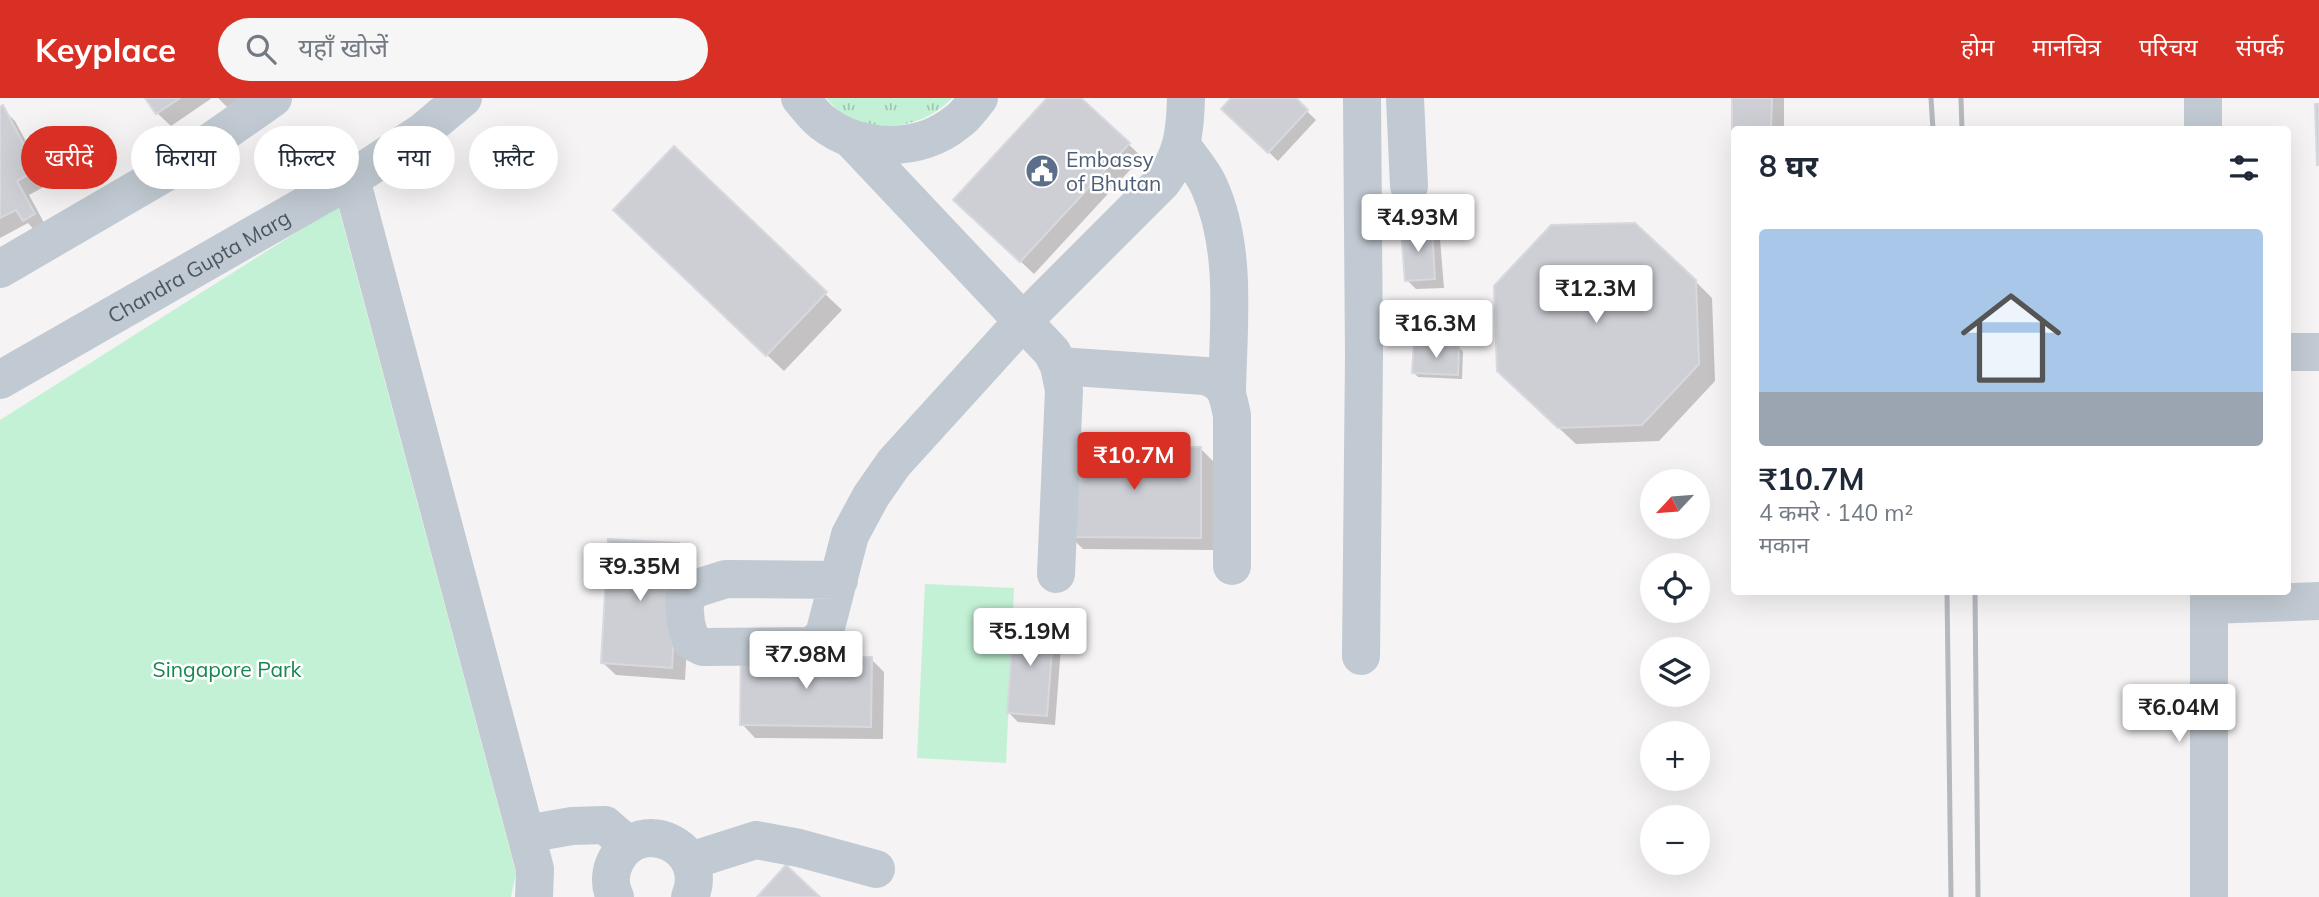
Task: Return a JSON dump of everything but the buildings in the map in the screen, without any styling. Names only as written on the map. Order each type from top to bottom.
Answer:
[{"type":"street","points":[[0,269],[170,170],[272,98]]},
{"type":"street","name":"Chandra Gupta Marg","points":[[359,174],[421,133],[463,98]]},
{"type":"street","points":[[800,98],[822,122],[852,140],[1052,352],[1059,366],[1064,390],[1056,574]]},
{"type":"street","points":[[852,140],[888,146],[925,140],[957,122],[979,98]]},
{"type":"street","points":[[839,580],[850,535],[894,463],[1023,321],[1162,182],[1174,166],[1182,146],[1186,98]]},
{"type":"street","points":[[1361,656],[1363,98]]},
{"type":"street","points":[[1405,98],[1409,186]]},
{"type":"street","points":[[2203,98],[2203,126]]},
{"type":"street","points":[[1182,146],[1208,184],[1221,217],[1230,316],[1227,393],[1232,415],[1232,566]]},
{"type":"street","name":"Chandra Gupta Marg","points":[[0,380],[334,189]]},
{"type":"street","points":[[354,189],[535,869],[534,897]]},
{"type":"street","points":[[2291,352],[2319,352]]},
{"type":"street","points":[[1059,366],[1205,376],[1219,381],[1227,393]]},
{"type":"street","points":[[2209,897],[2209,598],[2319,601]]},
{"type":"street","points":[[526,834],[572,826],[605,825],[628,845]]},
{"type":"street","points":[[615,897],[610,879],[612,866],[628,845],[642,839],[669,841],[682,849],[690,879],[756,840],[799,848],[876,869]]},
{"type":"green space","points":[[826,98],[952,98],[941,108],[915,122],[885,126],[856,120],[840,111]]},
{"type":"green space","name":"Singapore Park","points":[[338,206],[516,873],[511,897],[0,897],[0,420]]},
{"type":"green space","points":[[925,584],[1014,588],[1006,763],[917,758]]},
{"type":"railway","points":[[1931,98],[1933,126]]},
{"type":"railway","points":[[1961,98],[1962,126]]},
{"type":"railway","points":[[1947,595],[1951,897]]},
{"type":"railway","points":[[1975,595],[1978,897]]},
{"type":"place","name":"Embassy of Bhutan","points":[[1042,171]]}]
